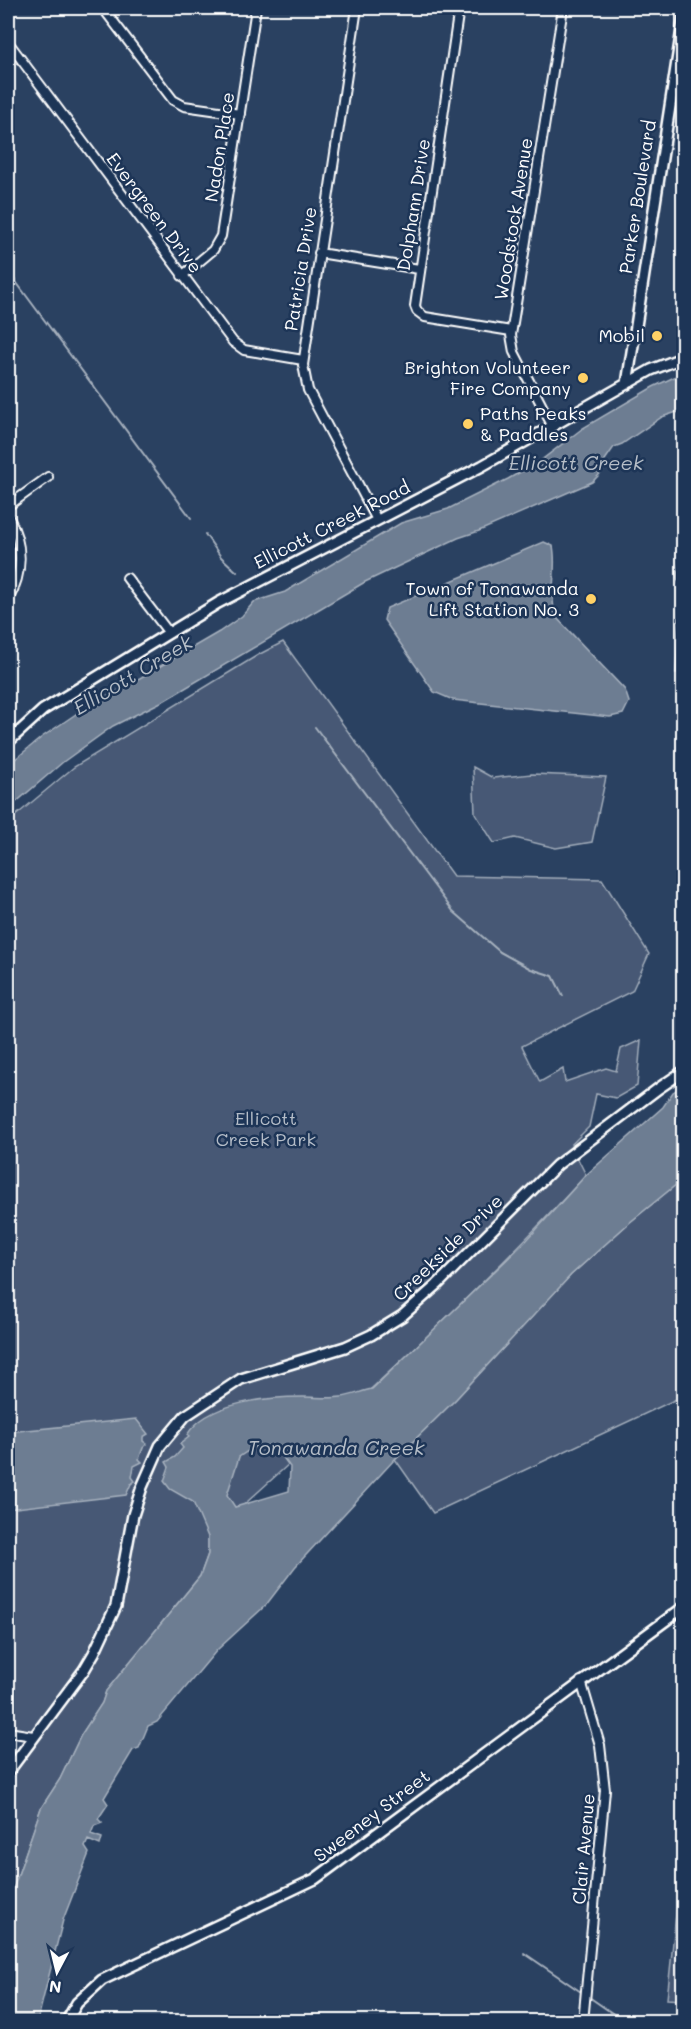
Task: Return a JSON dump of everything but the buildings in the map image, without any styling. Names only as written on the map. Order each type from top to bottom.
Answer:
[{"type":"street","points":[[103,8],[173,100],[184,106],[240,114]]},
{"type":"street","name":"Nadon Place","points":[[182,276],[213,250],[221,236],[256,8]]},
{"type":"street","name":"Patricia Drive","points":[[357,8],[303,360],[308,390],[377,520]]},
{"type":"street","name":"Dolphann Drive","points":[[459,8],[415,306],[421,315],[511,331]]},
{"type":"street","name":"Woodstock Avenue","points":[[553,427],[514,352],[511,331],[563,8]]},
{"type":"street","name":"Parker Boulevard","points":[[627,384],[684,16]]},
{"type":"street","name":"Evergreen Drive","points":[[8,42],[232,342],[238,347],[253,352],[303,360]]},
{"type":"street","points":[[319,253],[419,268]]},
{"type":"street","name":"Ellicott Creek Road","points":[[8,742],[43,710],[169,633],[277,571],[553,427],[651,370],[684,357]]},
{"type":"street","points":[[8,506],[48,477]]},
{"type":"street","points":[[8,516],[17,537],[20,561],[16,582],[8,600]]},
{"type":"street","points":[[127,578],[169,633]]},
{"type":"street","name":"Creekside Drive","points":[[8,1772],[84,1670],[106,1630],[116,1606],[133,1515],[142,1487],[160,1446],[185,1416],[241,1379],[345,1347],[371,1335],[402,1316],[437,1285],[557,1165],[684,1071]]},
{"type":"street","name":"Sweeney Street","points":[[66,2022],[77,2003],[102,1980],[315,1879],[684,1607]]},
{"type":"street","name":"Clair Avenue","points":[[581,1681],[600,1745],[605,1790],[583,2022]]},
{"type":"street","points":[[8,1732],[33,1736]]},
{"type":"green space","name":"Ellicott Creek Park","points":[[283,642],[453,876],[602,879],[649,954],[632,991],[522,1046],[540,1082],[563,1069],[565,1082],[606,1068],[616,1071],[621,1049],[641,1040],[637,1086],[616,1098],[596,1094],[589,1127],[571,1145],[586,1175],[541,1223],[402,1361],[208,1537],[208,1554],[200,1576],[106,1691],[102,1703],[81,1735],[60,1779],[41,1808],[8,1904],[8,1774],[32,1736],[8,1732],[8,822],[74,767]]},
{"type":"green space","points":[[473,767],[493,778],[532,774],[606,777],[592,842],[556,848],[515,838],[494,843],[475,813]]},
{"type":"green space","points":[[683,1179],[683,1396],[433,1513],[395,1459],[456,1399],[571,1275]]},
{"type":"green space","points":[[683,1848],[683,2000],[667,1999]]},
{"type":"water","name":"Ellicott Creek","points":[[683,373],[683,410],[662,417],[614,447],[605,460],[603,469],[592,482],[458,538],[365,582],[165,700],[113,726],[63,762],[8,809],[8,765],[42,737],[104,695],[109,696],[219,632],[242,616],[254,602],[285,592],[401,523],[448,509],[508,479],[540,461],[583,428],[653,387]]},
{"type":"water","points":[[544,542],[553,546],[553,599],[556,617],[625,690],[629,702],[623,714],[610,717],[453,700],[434,692],[384,620],[387,608]]},
{"type":"water","name":"Tonawanda Creek","points":[[683,1086],[683,1179],[571,1275],[295,1567],[266,1605],[217,1650],[157,1722],[148,1726],[139,1748],[133,1750],[104,1798],[108,1804],[98,1819],[102,1823],[94,1826],[91,1834],[102,1838],[100,1845],[88,1840],[85,1847],[89,1853],[63,1920],[38,2019],[37,2021],[8,2021],[8,1904],[41,1808],[60,1779],[81,1735],[102,1703],[106,1691],[200,1576],[208,1554],[208,1537],[193,1502],[170,1489],[164,1481],[169,1467],[166,1462],[175,1457],[183,1448],[180,1444],[189,1437],[187,1435],[196,1424],[223,1408],[273,1398],[349,1396],[372,1389],[526,1241],[586,1175],[663,1107],[673,1092]],"holes":[[[274,1445],[290,1467],[289,1491],[235,1507],[227,1495],[239,1457],[254,1447]]]},
{"type":"water","points":[[136,1419],[148,1434],[143,1437],[143,1441],[147,1444],[139,1459],[142,1462],[134,1466],[132,1477],[135,1481],[126,1495],[8,1509],[8,1432]]},
{"type":"waterway","points":[[8,271],[191,518]]},
{"type":"waterway","points":[[678,412],[684,419]]},
{"type":"waterway","points":[[676,673],[681,588],[677,577],[684,519]]},
{"type":"waterway","points":[[205,534],[221,557],[237,572]]},
{"type":"waterway","points":[[315,727],[453,911],[500,952],[531,969],[553,976],[563,996]]},
{"type":"waterway","points":[[524,1953],[584,1994]]},
{"type":"waterway","points":[[589,1997],[625,2022]]},
{"type":"place","name":"Mobil","points":[[657,336]]},
{"type":"place","name":"Brighton Volunteer Fire Company","points":[[583,378]]},
{"type":"place","name":"Paths Peaks & Paddles","points":[[468,424]]},
{"type":"place","name":"Town of Tonawanda Lift Station No. 3","points":[[591,599]]}]
